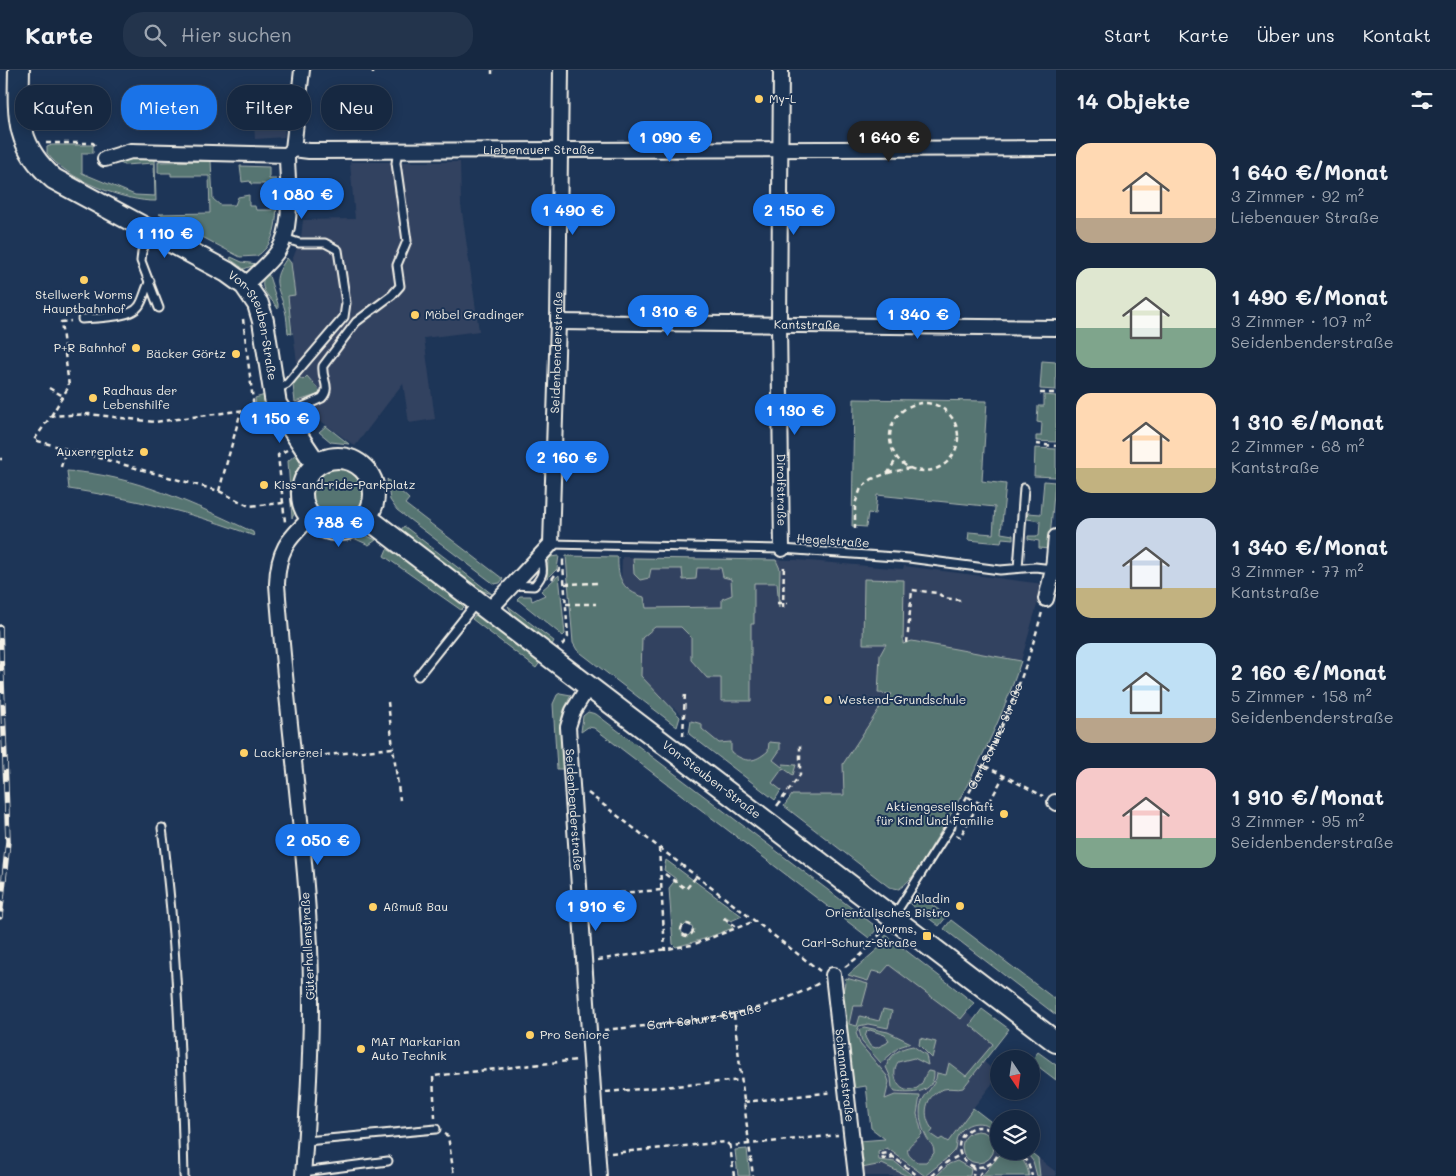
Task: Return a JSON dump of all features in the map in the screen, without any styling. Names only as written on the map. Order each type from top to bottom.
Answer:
[{"type":"street","name":"Von-Steuben-Straße","points":[[19,70],[18,116],[25,143],[37,163],[54,179],[227,272],[245,285],[261,312],[268,399],[316,464]]},
{"type":"street","points":[[245,285],[272,258],[284,238],[287,218],[290,152],[302,70]]},
{"type":"street","name":"Seidenbenderstraße","points":[[557,544],[560,70]]},
{"type":"street","name":"Dirolfstraße","points":[[781,70],[780,324],[783,549]]},
{"type":"street","name":"Liebenauer Straße","points":[[106,159],[131,151],[290,152],[1056,148]]},
{"type":"street","name":"Kantstraße","points":[[558,322],[1056,328]]},
{"type":"street","points":[[342,458],[356,462],[366,471],[374,490],[373,504],[366,517],[356,526],[342,530],[328,529],[310,518],[303,507],[301,494],[304,481],[316,464],[328,459],[342,458]]},
{"type":"street","name":"Von-Steuben-Straße","points":[[366,517],[551,657],[889,923],[1056,1042]]},
{"type":"street","name":"Güterhallenstraße","points":[[303,1174],[311,1020],[309,927],[277,584],[280,554],[293,535],[310,518]]},
{"type":"street","points":[[1046,599],[1053,569],[1056,537]]},
{"type":"street","points":[[484,605],[511,585],[540,556],[557,544]]},
{"type":"street","name":"Seidenbenderstraße","points":[[588,687],[570,719],[571,781],[599,1176]]},
{"type":"street","name":"Schannatstraße","points":[[831,976],[856,1176]]},
{"type":"lane","points":[[268,399],[322,398],[326,393],[327,386],[322,374],[323,366],[356,322],[392,295],[400,286],[397,265],[407,241],[396,163],[398,150]]},
{"type":"lane","points":[[150,232],[142,252],[142,259],[160,308]]},
{"type":"lane","points":[[268,399],[287,384],[329,336],[344,317],[346,303],[338,250],[325,243],[299,243],[284,238]]},
{"type":"lane","points":[[82,319],[122,315],[135,310],[140,305],[150,281]]},
{"type":"lane","points":[[1018,568],[1024,488]]},
{"type":"lane","name":"Hegelstraße","points":[[557,544],[783,549],[909,558],[1000,570],[1035,567],[1053,569]]},
{"type":"lane","points":[[511,585],[528,587],[538,582],[544,573],[540,556]]},
{"type":"lane","points":[[418,676],[484,605]]},
{"type":"lane","points":[[162,828],[176,992],[184,1176]]},
{"type":"lane","points":[[889,923],[950,828]]},
{"type":"lane","points":[[306,1141],[436,1129]]},
{"type":"lane","points":[[303,1174],[388,1161]]},
{"type":"path","points":[[25,143],[93,143],[106,159]]},
{"type":"path","points":[[242,312],[268,399]]},
{"type":"path","points":[[61,322],[69,386],[34,440],[219,491],[254,507],[283,503]]},
{"type":"path","points":[[49,388],[63,396]]},
{"type":"path","points":[[1040,392],[1056,393]]},
{"type":"path","points":[[51,416],[88,414],[155,422],[254,409],[268,399]]},
{"type":"path","points":[[254,409],[268,399]]},
{"type":"path","points":[[855,528],[855,504],[861,488],[872,479],[910,468],[929,471],[939,469],[950,460],[956,450],[959,436],[957,424],[951,415],[942,408],[917,404],[902,411],[893,422],[889,435],[891,448],[897,458],[910,468]]},
{"type":"path","points":[[219,491],[241,410]]},
{"type":"path","points":[[1036,444],[1056,446]]},
{"type":"path","points":[[291,448],[278,454],[286,528],[293,535]]},
{"type":"path","points":[[61,466],[66,449]]},
{"type":"path","points":[[888,473],[897,458]]},
{"type":"path","points":[[551,657],[568,637],[563,564],[557,544]]},
{"type":"path","points":[[783,549],[783,608]]},
{"type":"path","points":[[538,582],[549,581],[563,564]]},
{"type":"path","points":[[565,584],[597,583]]},
{"type":"path","points":[[907,643],[912,590],[938,593],[944,598],[959,600],[959,603]]},
{"type":"path","name":"Carl-Schurz-Straße","points":[[950,828],[985,766],[1019,684],[1046,599]]},
{"type":"path","points":[[778,603],[788,603]]},
{"type":"path","points":[[566,604],[596,604]]},
{"type":"path","points":[[677,755],[684,734],[685,692]]},
{"type":"path","points":[[388,702],[392,748],[400,800]]},
{"type":"path","points":[[777,806],[800,775],[800,743]]},
{"type":"path","points":[[293,758],[392,748]]},
{"type":"path","points":[[985,766],[1055,803]]},
{"type":"path","points":[[968,797],[987,807],[1004,776]]},
{"type":"path","points":[[571,781],[755,921],[831,976]]},
{"type":"path","points":[[950,828],[960,837],[979,803]]},
{"type":"path","points":[[659,848],[665,951]]},
{"type":"path","points":[[665,874],[686,889],[696,876]]},
{"type":"path","points":[[579,896],[661,890]]},
{"type":"path","points":[[724,918],[737,928]]},
{"type":"path","points":[[584,961],[665,951],[705,941],[755,921]]},
{"type":"path","name":"Carl-Schurz-Straße","points":[[589,1031],[734,1015],[786,998],[831,976],[861,955],[889,923]]},
{"type":"path","points":[[686,924],[692,927],[693,930],[688,936],[682,933],[681,929],[686,924]]},
{"type":"path","points":[[734,1015],[753,1176]]},
{"type":"path","points":[[454,1176],[448,1136],[436,1129],[433,1076],[590,1058]]},
{"type":"path","points":[[593,1094],[742,1080]]},
{"type":"path","points":[[744,1102],[846,1091]]},
{"type":"path","points":[[973,1176],[974,1170],[960,1154],[959,1142],[962,1136],[972,1128],[978,1127],[990,1131]]},
{"type":"path","points":[[730,1146],[851,1134]]},
{"type":"path","points":[[597,1155],[726,1142],[730,1146],[734,1176]]},
{"type":"path","points":[[895,1158],[883,1159],[881,1154],[886,1152],[895,1158],[918,1176]]},
{"type":"path","points":[[932,1176],[947,1162],[960,1154]]},
{"type":"path","points":[[979,1176],[985,1166],[992,1160]]},
{"type":"path","points":[[1025,1160],[1032,1176]]},
{"type":"path","points":[[970,1165],[985,1166]]},
{"type":"shaded area","points":[[254,130],[285,130],[284,137],[255,139]]},
{"type":"shaded area","name":"Möbel Gradinger","points":[[350,162],[460,162],[461,205],[479,331],[424,338],[435,419],[409,423],[403,383],[355,446],[295,402],[319,394],[306,376],[303,380],[299,377],[288,295],[295,294],[291,263],[301,238],[303,220],[355,219]]},
{"type":"shaded area","name":"Westend-Grundschule","points":[[622,557],[796,560],[903,569],[904,566],[1043,584],[1021,661],[1001,657],[843,839],[618,665]]},
{"type":"shaded area","points":[[880,947],[1001,1039],[993,1050],[990,1050],[990,1054],[984,1062],[990,1067],[990,1086],[973,1108],[990,1121],[990,1160],[1040,1160],[1056,1172],[1056,1176],[863,1176],[859,1141],[885,1139],[871,1128],[866,1086],[854,1088],[843,987],[850,973]]},
{"type":"green space","points":[[52,145],[93,145],[93,153],[82,153],[82,173],[135,195],[155,196],[154,163],[124,165],[120,163],[132,157],[155,158],[156,201],[129,198],[81,180],[67,172],[47,153],[47,147]]},
{"type":"green space","points":[[211,161],[213,199],[220,205],[235,205],[238,197],[249,195],[249,206],[255,206],[256,210],[272,210],[272,188],[265,188],[265,184],[251,184],[250,181],[242,182],[240,166],[269,167],[269,179],[276,179],[277,210],[274,231],[271,241],[257,256],[240,257],[159,214],[210,213],[209,176],[171,176],[171,173],[158,173],[158,162]]},
{"type":"green space","points":[[231,257],[242,262],[257,264],[244,269],[230,259]]},
{"type":"green space","points":[[287,258],[291,263],[295,295],[288,296],[292,334],[288,333],[286,313],[277,284],[277,278]]},
{"type":"green space","points":[[268,273],[278,309],[263,287],[264,278]]},
{"type":"green space","points":[[1042,361],[1056,362],[1056,390],[1040,389]]},
{"type":"green space","points":[[307,376],[320,391],[320,394],[295,402],[293,385],[299,377],[303,380]]},
{"type":"green space","points":[[265,395],[272,421],[259,430],[255,398]]},
{"type":"green space","points":[[1044,395],[1056,396],[1056,442],[1036,441],[1036,436],[1041,436],[1042,423],[1037,422],[1038,406],[1044,406]]},
{"type":"green space","points":[[854,399],[987,401],[982,481],[1006,484],[1001,533],[1013,535],[1013,539],[1002,538],[1001,543],[968,540],[969,532],[993,534],[995,507],[877,495],[875,514],[868,513],[866,527],[852,526]]},
{"type":"green space","points":[[326,426],[349,444],[331,442],[319,432]]},
{"type":"green space","points":[[1035,448],[1056,449],[1056,477],[1034,476]]},
{"type":"green space","points":[[296,454],[301,468],[296,508],[292,518],[288,461]]},
{"type":"green space","points":[[333,468],[343,468],[357,475],[364,489],[364,499],[357,513],[343,520],[333,520],[323,516],[316,509],[312,499],[312,489],[316,479],[323,472]]},
{"type":"green space","points":[[67,471],[115,478],[163,492],[253,532],[254,536],[163,507],[69,489]]},
{"type":"green space","points":[[387,479],[409,499],[405,504],[503,579],[500,583],[494,584],[397,510],[390,500]]},
{"type":"green space","points":[[1044,481],[1055,482],[1049,549],[1039,548],[1039,541],[1028,539],[1028,536],[1039,536],[1040,521],[1027,519],[1028,513],[1041,514]]},
{"type":"green space","points":[[404,526],[492,594],[480,590],[401,530]]},
{"type":"green space","points":[[349,534],[363,534],[376,540],[369,545],[349,536]]},
{"type":"green space","points":[[387,549],[409,562],[466,605],[461,610],[384,556]]},
{"type":"green space","points":[[559,556],[557,569],[547,579],[548,560],[550,557]]},
{"type":"green space","points":[[566,556],[618,557],[620,578],[626,588],[644,597],[646,608],[722,607],[722,599],[732,595],[731,579],[723,577],[721,568],[697,568],[696,579],[683,580],[682,569],[651,569],[649,578],[640,580],[634,574],[633,558],[776,560],[780,569],[779,608],[777,583],[754,583],[754,624],[751,624],[751,701],[721,701],[721,678],[707,678],[691,660],[691,637],[681,627],[655,627],[642,638],[641,676],[680,717],[677,727],[577,650],[573,643]]},
{"type":"green space","points":[[559,575],[565,634],[563,636],[517,599],[520,596],[531,596],[532,601],[545,595],[541,591]]},
{"type":"green space","points":[[864,579],[904,580],[903,644],[912,641],[1021,661],[1013,685],[983,755],[918,868],[899,889],[889,887],[784,806],[792,795],[844,795],[843,764],[879,709],[892,694],[878,693],[880,655],[886,644],[863,644]]},
{"type":"green space","points":[[508,606],[554,641],[552,645],[514,617]]},
{"type":"green space","points":[[477,613],[541,661],[536,668],[472,619]]},
{"type":"green space","points":[[560,693],[571,695],[563,712],[560,727],[563,769],[557,769],[553,704]]},
{"type":"green space","points":[[588,712],[596,714],[878,928],[869,938],[594,728],[588,727],[581,732],[583,716]]},
{"type":"green space","points":[[691,721],[702,724],[702,729],[719,743],[731,742],[731,752],[746,760],[763,755],[768,751],[769,742],[780,743],[780,750],[773,760],[782,767],[783,764],[796,765],[793,775],[783,768],[772,783],[781,790],[775,800],[689,734]]},
{"type":"green space","points":[[666,860],[742,916],[731,921],[725,917],[723,919],[733,928],[676,947],[673,944],[669,888],[676,879],[664,870]],"holes":[[[686,924],[692,927],[693,930],[688,936],[682,933],[681,929]]]},
{"type":"green space","points":[[917,894],[947,916],[939,926],[910,904]]},
{"type":"green space","points":[[951,920],[1056,1000],[1056,1015],[944,929]]},
{"type":"green space","points":[[886,935],[974,1003],[961,1019],[889,965],[882,973],[872,971],[868,981],[848,975],[880,947],[878,945]]},
{"type":"green space","points":[[846,978],[868,984],[862,1006],[853,1006],[849,1024],[857,1026],[860,1016],[879,1021],[883,1009],[892,1011],[888,1028],[868,1024],[859,1026],[856,1033],[860,1044],[887,1076],[889,1082],[885,1099],[895,1095],[920,1096],[917,1114],[922,1134],[909,1146],[908,1150],[911,1157],[917,1162],[926,1162],[934,1153],[923,1130],[920,1106],[934,1083],[937,1073],[946,1075],[949,1063],[966,1076],[993,1044],[970,1025],[982,1009],[1009,1029],[993,1050],[990,1050],[990,1053],[963,1088],[947,1088],[938,1092],[929,1100],[926,1112],[929,1124],[933,1130],[930,1134],[939,1140],[942,1138],[948,1142],[973,1108],[990,1121],[990,1127],[977,1123],[966,1127],[957,1137],[953,1152],[925,1176],[887,1148],[878,1152],[879,1160],[895,1162],[913,1176],[907,1176],[882,1164],[862,1168],[859,1141],[885,1139],[871,1128],[866,1086],[854,1088],[843,992]]},
{"type":"green space","points":[[864,1027],[888,1032],[911,1043],[899,1047],[881,1063],[862,1042],[859,1030]],"holes":[[[870,1030],[885,1035],[889,1040],[887,1043],[876,1048],[870,1046],[865,1037],[867,1031]]]},
{"type":"green space","points":[[920,1038],[936,1042],[932,1058],[919,1045]]},
{"type":"green space","points":[[913,1046],[926,1055],[928,1065],[914,1058],[898,1062],[895,1073],[898,1084],[906,1090],[917,1088],[928,1071],[934,1072],[931,1085],[921,1091],[895,1092],[886,1067],[896,1052]]},
{"type":"green space","points":[[1040,1053],[1056,1065],[1056,1080],[1040,1068]]},
{"type":"green space","points":[[978,1131],[984,1132],[989,1136],[989,1158],[984,1162],[978,1163],[972,1162],[967,1158],[963,1153],[962,1147],[963,1141],[967,1136],[972,1132]]},
{"type":"green space","points":[[747,1149],[750,1176],[738,1176],[735,1150]]},
{"type":"green space","points":[[995,1160],[1022,1160],[1029,1176],[982,1176]]},
{"type":"green space","points":[[1038,1160],[1040,1176],[1037,1176],[1033,1161]]},
{"type":"green space","points":[[957,1161],[971,1169],[970,1176],[936,1176],[949,1164]]},
{"type":"railway","points":[[0,627],[8,841],[0,917]]},
{"type":"place","name":"My-L","points":[[759,99]]},
{"type":"place","name":"Stellwerk Worms Hauptbahnhof","points":[[84,280]]},
{"type":"place","name":"Möbel Gradinger","points":[[415,315]]},
{"type":"place","name":"P+R Bahnhof","points":[[136,348]]},
{"type":"place","name":"Bäcker Görtz","points":[[236,354]]},
{"type":"place","name":"Radhaus der Lebenshilfe","points":[[93,398]]},
{"type":"place","name":"Auxerreplatz","points":[[144,452]]},
{"type":"place","name":"Kiss-and-ride-Parkplatz","points":[[264,485]]},
{"type":"place","name":"Westend-Grundschule","points":[[828,700]]},
{"type":"place","name":"Lackiererei","points":[[244,753]]},
{"type":"place","name":"Aktiengesellschaft für Kind Und Familie","points":[[1004,814]]},
{"type":"place","name":"Aladin Orientalisches Bistro","points":[[960,906]]},
{"type":"place","name":"Aßmuß Bau","points":[[373,907]]},
{"type":"place","name":"Worms, Carl-Schurz-Straße","points":[[927,936]]},
{"type":"place","name":"Pro Seniore","points":[[530,1035]]},
{"type":"place","name":"MAT Markarian Auto Technik","points":[[361,1049]]}]
